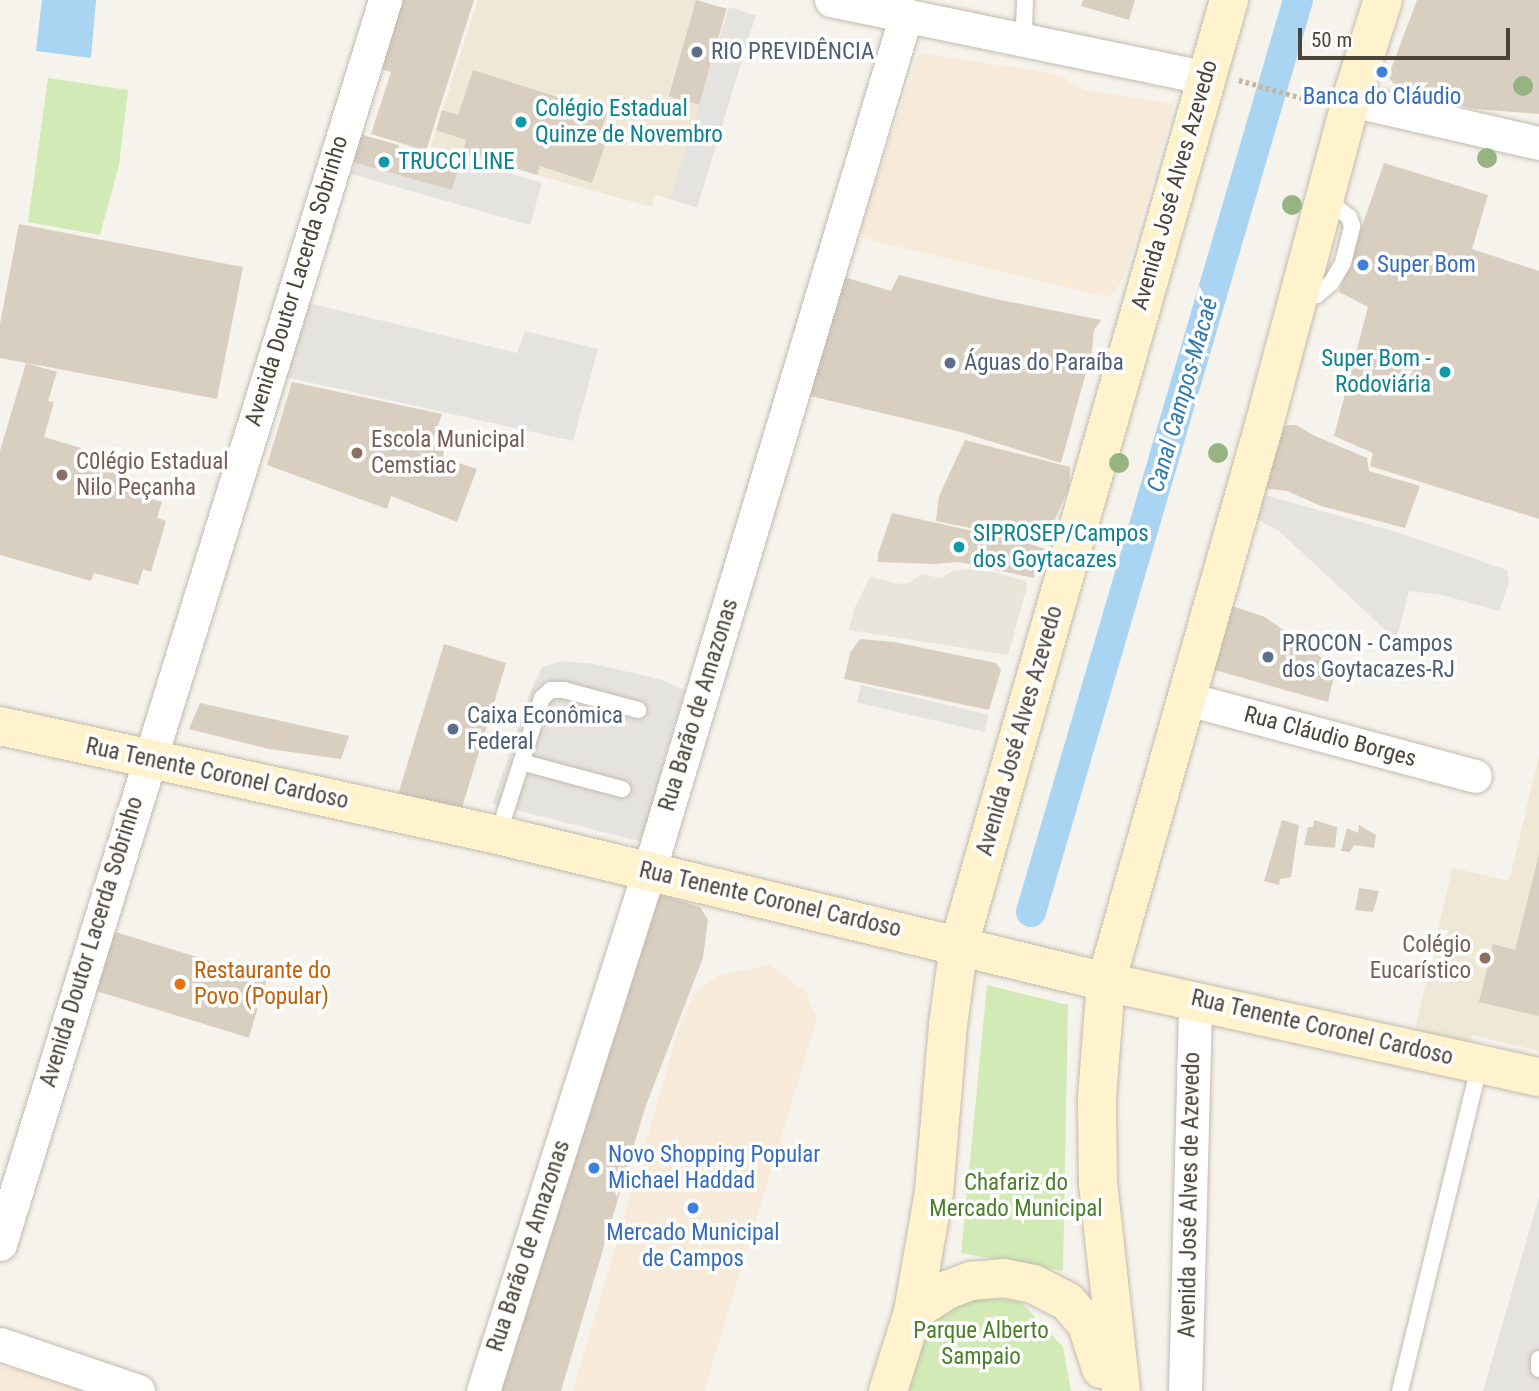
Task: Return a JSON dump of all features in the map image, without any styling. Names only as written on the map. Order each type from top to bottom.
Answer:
[{"type":"main road","name":"Avenida José Alves Azevedo","points":[[888,1391],[914,1312],[934,1192],[948,1025],[959,945],[1229,0]]},
{"type":"main road","points":[[1116,1387],[1098,1184],[1097,1098],[1106,982],[1351,100],[1383,0]]},
{"type":"main road","name":"Rua Tenente Coronel Cardoso","points":[[0,726],[498,835],[1106,982],[1539,1077]]},
{"type":"main road","points":[[914,1312],[947,1290],[971,1281],[1003,1278],[1033,1284],[1068,1302],[1087,1325],[1116,1387]]},
{"type":"street","name":"Avenida Doutor Lacerda Sobrinho","points":[[0,1244],[147,760],[385,0]]},
{"type":"street","points":[[831,0],[1206,78]]},
{"type":"street","name":"Rua Barão de Amazonas","points":[[483,1391],[649,871],[906,15]]},
{"type":"street","points":[[1351,100],[1539,143]]},
{"type":"street","name":"Rua Cláudio Borges","points":[[1184,698],[1475,776]]},
{"type":"street","name":"Avenida José Alves de Azevedo","points":[[1185,1391],[1195,1000]]},
{"type":"street","points":[[0,1344],[138,1391]]},
{"type":"lane","points":[[1025,0],[1024,25],[1031,42]]},
{"type":"lane","points":[[498,835],[542,698],[551,690],[564,690],[638,709]]},
{"type":"lane","points":[[522,762],[622,789]]},
{"type":"lane","points":[[1400,1391],[1480,1064]]},
{"type":"lane","points":[[1539,1359],[1539,1369]]},
{"type":"path","points":[[1243,81],[1302,98]]},
{"type":"shaded area","points":[[478,0],[696,0],[668,95],[701,106],[674,200],[656,195],[652,207],[431,146]]},
{"type":"shaded area","points":[[729,7],[756,15],[697,207],[670,199]]},
{"type":"shaded area","points":[[919,53],[1044,72],[1064,78],[1084,90],[1174,104],[1127,268],[1119,286],[1108,297],[862,238],[862,223]]},
{"type":"shaded area","points":[[461,159],[542,183],[530,225],[352,174],[356,163],[452,190]]},
{"type":"shaded area","points":[[304,302],[517,353],[525,331],[598,349],[573,441],[281,376]]},
{"type":"shaded area","points":[[1254,492],[1403,534],[1507,570],[1509,583],[1499,611],[1442,595],[1409,591],[1396,640],[1278,530],[1247,514]]},
{"type":"shaded area","points":[[968,569],[993,572],[1026,581],[1027,587],[1008,655],[849,630],[854,609],[870,577],[901,584],[909,583],[921,574],[941,578],[952,571]]},
{"type":"shaded area","points":[[562,661],[594,664],[659,679],[685,690],[643,842],[492,804],[532,688],[542,667]]},
{"type":"shaded area","points":[[861,685],[989,714],[985,732],[857,703]]},
{"type":"shaded area","name":"Colégio Eucarístico","points":[[1539,756],[1539,1051],[1472,1035],[1469,1047],[1414,1034],[1452,868],[1509,881]]},
{"type":"shaded area","name":"Mercado Municipal de Campos","points":[[769,965],[806,992],[817,1019],[704,1391],[573,1391],[680,1025],[696,992],[717,976]]},
{"type":"shaded area","points":[[1539,1197],[1539,1391],[1483,1391]]},
{"type":"shaded area","points":[[0,1367],[33,1373],[92,1391],[0,1391]]},
{"type":"green space","points":[[48,78],[128,90],[119,165],[100,235],[28,222]]},
{"type":"green space","name":"Chafariz do Mercado Municipal","points":[[987,985],[1068,1005],[1063,1271],[961,1253]]},
{"type":"green space","name":"Parque Alberto Sampaio","points":[[970,1297],[1020,1301],[1063,1347],[1071,1391],[903,1391],[928,1322]]},
{"type":"water","points":[[42,0],[96,0],[91,58],[36,51]]},
{"type":"building","points":[[394,0],[474,0],[426,151],[371,134],[391,72],[374,67]]},
{"type":"building","name":"RIO PREVIDÊNCIA","points":[[696,0],[727,9],[699,105],[668,96]]},
{"type":"building","points":[[1083,0],[1135,0],[1129,20],[1081,6]]},
{"type":"building","points":[[1417,0],[1539,0],[1539,114],[1475,109],[1401,91],[1388,77]]},
{"type":"building","name":"Colégio Estadual Quinze de Novembro","points":[[473,70],[607,113],[597,142],[605,145],[592,183],[540,166],[537,175],[463,151],[466,140],[436,130],[442,110],[458,115]]},
{"type":"building","name":"TRUCCI LINE","points":[[356,133],[399,145],[396,157],[427,165],[431,151],[461,159],[452,190],[348,161]]},
{"type":"building","name":"Super Bom - Rodoviária","points":[[1384,163],[1488,195],[1472,249],[1539,271],[1539,519],[1370,466],[1373,453],[1334,436],[1368,307],[1339,292]]},
{"type":"building","points":[[19,224],[243,267],[217,399],[0,358],[0,324]]},
{"type":"building","name":"Águas do Paraíba","points":[[899,275],[991,298],[1101,320],[1094,330],[1092,351],[1061,463],[957,431],[802,394],[844,277],[891,291]]},
{"type":"building","name":"C0légio Estadual Nilo Peçanha","points":[[26,363],[57,372],[48,401],[54,402],[44,437],[128,462],[119,489],[162,502],[157,518],[166,521],[151,572],[143,569],[138,585],[94,573],[91,581],[0,555],[0,451]]},
{"type":"building","name":"Escola Municipal Cemstiac","points":[[292,382],[442,414],[431,445],[444,448],[443,458],[477,469],[457,522],[391,496],[387,509],[267,465]]},
{"type":"building","points":[[1296,425],[1367,458],[1369,471],[1420,486],[1405,528],[1321,506],[1287,491],[1261,488],[1278,427]]},
{"type":"building","points":[[965,440],[1070,467],[1069,487],[1045,543],[936,521],[939,496]]},
{"type":"building","name":"SIPROSEP/Campos dos Goytacazes","points":[[892,513],[1045,549],[1034,578],[959,562],[878,562],[878,554]]},
{"type":"building","name":"PROCON - Campos dos Goytacazes-RJ","points":[[1226,604],[1265,617],[1336,668],[1328,702],[1211,669]]},
{"type":"building","points":[[860,639],[894,642],[996,663],[1001,670],[989,710],[844,679],[850,653]]},
{"type":"building","name":"Caixa Econômica Federal","points":[[444,644],[506,663],[460,813],[398,794]]},
{"type":"building","points":[[200,703],[349,736],[341,759],[269,749],[189,729]]},
{"type":"building","points":[[1282,820],[1299,825],[1291,877],[1280,879],[1279,885],[1264,881]]},
{"type":"building","points":[[1314,820],[1337,827],[1335,848],[1304,845],[1308,827],[1313,827]]},
{"type":"building","points":[[1359,825],[1376,835],[1374,848],[1354,845],[1350,852],[1341,851],[1347,828],[1358,833]]},
{"type":"building","points":[[1539,854],[1539,1016],[1479,1002],[1493,944],[1515,950]]},
{"type":"building","points":[[1359,888],[1379,891],[1373,912],[1355,910]]},
{"type":"building","name":"Novo Shopping Popular Michael Haddad","points":[[663,895],[700,907],[708,920],[703,958],[645,1108],[561,1391],[489,1391],[649,896]]},
{"type":"building","name":"Restaurante do Povo (Popular)","points":[[112,931],[267,978],[249,1038],[94,990]]},
{"type":"waterway","name":"Canal Campos-Macaé","points":[[1031,912],[1298,0]]},
{"type":"place","name":"RIO PREVIDÊNCIA","points":[[697,52]]},
{"type":"place","name":"Banca do Cláudio","points":[[1382,72]]},
{"type":"place","name":"Colégio Estadual Quinze de Novembro","points":[[521,122]]},
{"type":"place","name":"TRUCCI LINE","points":[[384,162]]},
{"type":"place","name":"Super Bom","points":[[1363,265]]},
{"type":"place","name":"Águas do Paraíba","points":[[950,363]]},
{"type":"place","name":"Super Bom - Rodoviária","points":[[1445,372]]},
{"type":"place","name":"Escola Municipal Cemstiac","points":[[357,453]]},
{"type":"place","name":"C0légio Estadual Nilo Peçanha","points":[[62,475]]},
{"type":"place","name":"SIPROSEP/Campos dos Goytacazes","points":[[959,547]]},
{"type":"place","name":"PROCON - Campos dos Goytacazes-RJ","points":[[1268,657]]},
{"type":"place","name":"Caixa Econômica Federal","points":[[453,729]]},
{"type":"place","name":"Colégio Eucarístico","points":[[1485,958]]},
{"type":"place","name":"Restaurante do Povo (Popular)","points":[[180,984]]},
{"type":"place","name":"Novo Shopping Popular Michael Haddad","points":[[594,1168]]},
{"type":"place","name":"Mercado Municipal de Campos","points":[[693,1208]]}]
